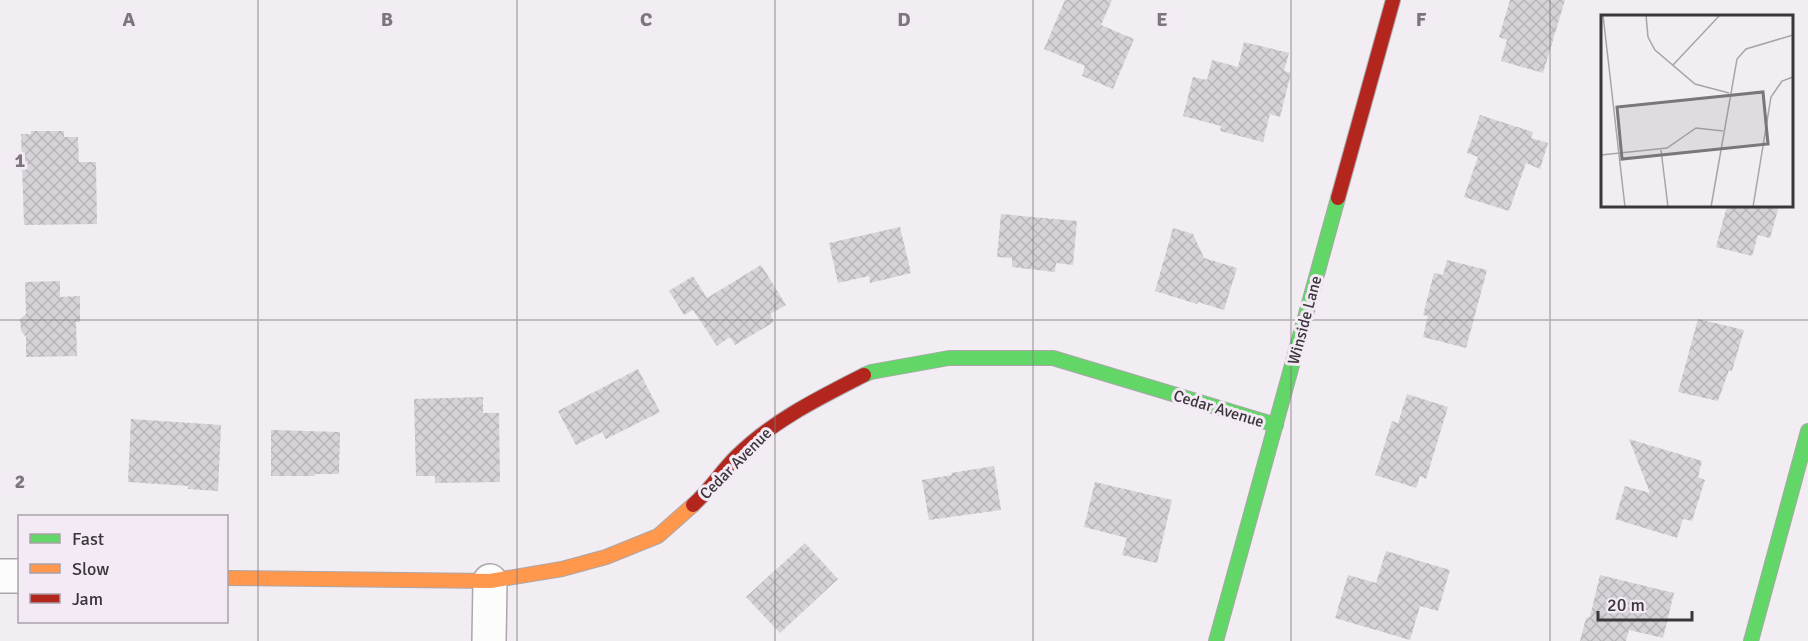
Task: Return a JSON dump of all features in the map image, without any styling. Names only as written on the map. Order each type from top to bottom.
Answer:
[{"type":"street","name":"Winside Lane","points":[[1216,641],[1393,0]]},
{"type":"street","name":"Cedar Avenue","points":[[228,578],[490,581],[562,569],[606,558],[658,536],[701,498],[736,457],[773,425],[871,372],[949,358],[1053,358],[1276,425]]},
{"type":"street","points":[[1751,641],[1808,431]]},
{"type":"street","points":[[0,576],[18,576]]},
{"type":"street","points":[[489,641],[490,581]]},
{"type":"building","points":[[1065,0],[1112,0],[1101,25],[1134,39],[1113,89],[1082,76],[1085,66],[1044,49]]},
{"type":"building","points":[[1510,0],[1565,0],[1543,73],[1501,61],[1507,40],[1499,37]]},
{"type":"building","points":[[1244,42],[1289,53],[1284,71],[1291,73],[1280,117],[1270,114],[1263,142],[1220,131],[1221,126],[1183,116],[1193,77],[1207,80],[1212,60],[1238,67]]},
{"type":"building","points":[[1480,115],[1533,132],[1531,138],[1548,143],[1540,169],[1526,163],[1509,211],[1464,197],[1478,157],[1467,153]]},
{"type":"building","points":[[31,131],[64,131],[64,137],[78,137],[79,162],[96,162],[97,224],[24,225],[21,134],[31,134]]},
{"type":"building","points":[[1727,207],[1779,207],[1770,238],[1758,235],[1752,256],[1716,247]]},
{"type":"building","points":[[1001,214],[1077,221],[1073,265],[1056,263],[1055,272],[1012,267],[1012,258],[997,257]]},
{"type":"building","points":[[900,227],[911,273],[870,283],[869,276],[838,283],[829,243]]},
{"type":"building","points":[[1173,228],[1193,234],[1204,258],[1237,268],[1224,310],[1155,291]]},
{"type":"building","points":[[1447,260],[1487,270],[1466,348],[1423,337],[1428,316],[1423,315],[1434,273],[1443,275]]},
{"type":"building","points":[[761,265],[786,305],[770,314],[774,322],[735,345],[730,337],[717,346],[693,310],[684,315],[669,291],[693,276],[707,298]]},
{"type":"building","points":[[60,281],[60,297],[80,296],[80,322],[76,322],[77,356],[26,357],[26,337],[21,331],[20,319],[26,314],[25,282]]},
{"type":"building","points":[[1698,319],[1744,330],[1732,371],[1729,370],[1718,401],[1678,392]]},
{"type":"building","points":[[638,369],[660,412],[606,439],[602,432],[576,445],[558,411]]},
{"type":"building","points":[[1407,394],[1448,407],[1426,479],[1420,476],[1416,488],[1375,475],[1392,421],[1398,423]]},
{"type":"building","points":[[483,397],[483,413],[499,413],[500,482],[435,483],[435,476],[416,476],[414,399]]},
{"type":"building","points":[[131,419],[221,425],[218,491],[188,489],[188,486],[128,482]]},
{"type":"building","points":[[271,430],[340,432],[339,474],[271,476]]},
{"type":"building","points":[[1629,439],[1702,461],[1698,477],[1705,480],[1692,521],[1683,519],[1677,538],[1615,519],[1625,486],[1650,493]]},
{"type":"building","points":[[994,466],[1001,510],[929,520],[922,480]]},
{"type":"building","points":[[1095,482],[1172,500],[1157,563],[1122,555],[1127,538],[1084,527]]},
{"type":"building","points":[[805,543],[838,579],[780,633],[746,597]]},
{"type":"building","points":[[1386,551],[1450,570],[1438,611],[1420,606],[1410,640],[1335,618],[1348,575],[1376,583]]},
{"type":"building","points":[[1600,575],[1674,593],[1663,638],[1629,630],[1626,641],[1580,641],[1586,618],[1590,617]]},
{"type":"traffic: fast","points":[[1216,641],[1338,198]]},
{"type":"traffic: fast","points":[[864,375],[949,358],[1053,358],[1276,425]]},
{"type":"traffic: fast","points":[[1751,641],[1808,431]]},
{"type":"traffic: slow","points":[[228,578],[490,581],[562,569],[606,557],[658,536],[693,505]]},
{"type":"traffic: jam","points":[[1338,198],[1393,0]]},
{"type":"traffic: jam","points":[[693,505],[736,457],[765,432],[797,411],[864,375]]}]
